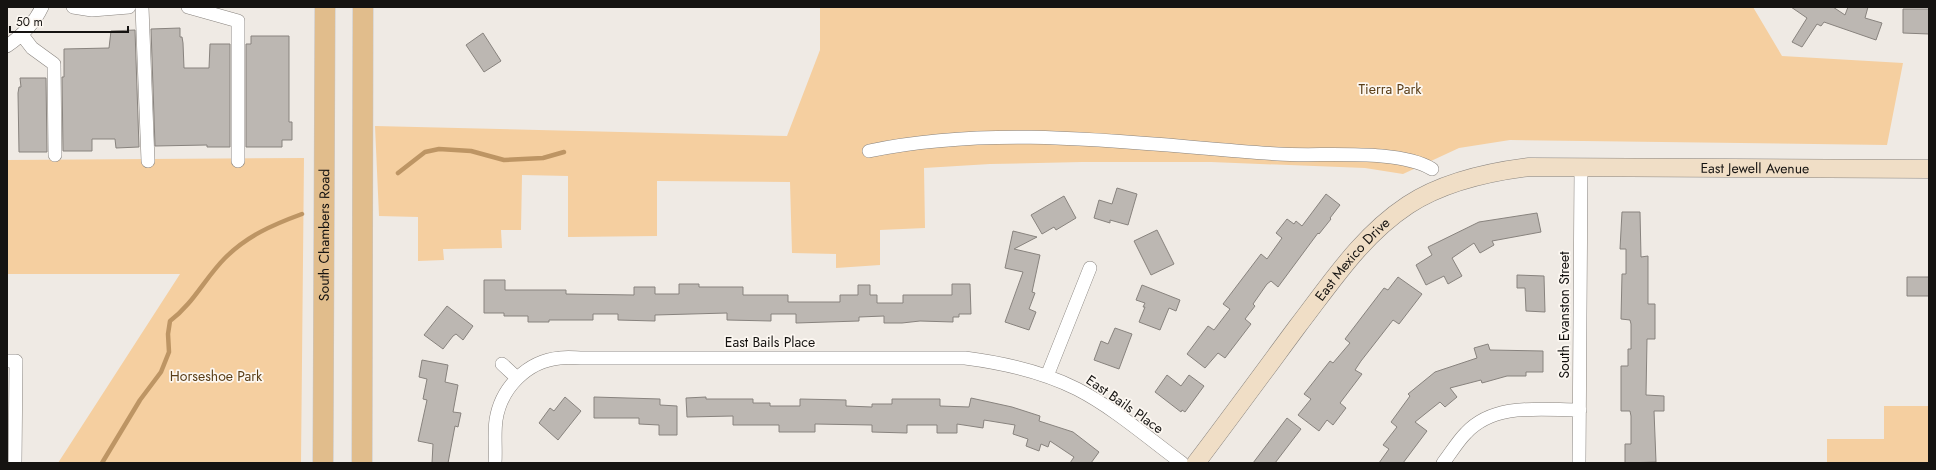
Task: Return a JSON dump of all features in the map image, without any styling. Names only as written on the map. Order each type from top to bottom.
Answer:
[{"type":"main road","name":"South Chambers Road","points":[[323,463],[325,7]]},
{"type":"main road","points":[[362,463],[363,7]]},
{"type":"street","points":[[7,46],[22,35],[36,19],[42,7]]},
{"type":"street","points":[[73,7],[92,10],[129,7]]},
{"type":"street","points":[[142,7],[148,161]]},
{"type":"street","points":[[188,7],[214,11],[238,21],[238,161]]},
{"type":"street","points":[[22,35],[32,48],[54,64],[55,155]]},
{"type":"street","points":[[869,151],[901,145],[971,138],[1103,140],[1278,154],[1390,157],[1417,163],[1432,169]]},
{"type":"street","name":"East Mexico Drive","points":[[1196,463],[1353,253],[1389,218],[1409,204],[1436,190],[1472,178],[1499,171],[1529,167],[1581,168]]},
{"type":"street","name":"East Jewell Avenue","points":[[1581,168],[1929,169]]},
{"type":"street","name":"South Evanston Street","points":[[1580,463],[1581,168]]},
{"type":"street","points":[[1047,376],[1090,268]]},
{"type":"street","name":"East Bails Place","points":[[496,463],[496,421],[499,407],[505,393],[516,378],[531,367],[545,361],[560,358],[965,358],[1020,367],[1047,376],[1077,389],[1101,403],[1182,463]]},
{"type":"street","points":[[12,361],[15,463]]},
{"type":"street","points":[[502,364],[516,378]]},
{"type":"street","points":[[1443,463],[1465,433],[1480,421],[1497,413],[1511,410],[1580,410]]},
{"type":"green space","name":"Tierra Park","points":[[820,7],[1753,7],[1782,56],[1903,63],[1887,145],[1510,140],[1459,148],[1403,174],[1365,168],[1211,162],[1082,162],[990,164],[924,168],[925,228],[880,230],[880,265],[836,268],[836,254],[792,253],[790,182],[657,181],[657,236],[568,237],[568,176],[522,175],[521,230],[501,230],[502,248],[443,249],[444,260],[418,261],[418,217],[379,216],[375,126],[787,136],[820,50]]},
{"type":"green space","name":"Horseshoe Park","points":[[304,158],[301,463],[58,463],[180,274],[7,274],[7,160]]},
{"type":"green space","points":[[1884,406],[1929,406],[1929,463],[1827,463],[1827,439],[1884,439]]},
{"type":"building","points":[[1791,7],[1833,7],[1845,15],[1848,7],[1868,7],[1865,18],[1882,23],[1876,40],[1824,22],[1821,26],[1817,24],[1802,47],[1792,42],[1807,18]]},
{"type":"building","points":[[1903,9],[1929,9],[1929,34],[1903,33]]},
{"type":"building","points":[[180,28],[180,37],[182,37],[183,43],[184,68],[209,68],[210,44],[230,44],[230,147],[207,147],[207,145],[155,146],[151,29]]},
{"type":"building","points":[[135,30],[139,147],[116,148],[115,139],[92,139],[92,151],[63,151],[62,77],[64,77],[64,49],[109,48],[111,31]]},
{"type":"building","points":[[483,33],[501,61],[484,72],[466,45]]},
{"type":"building","points":[[251,36],[289,36],[289,122],[292,122],[292,140],[282,140],[282,147],[246,147],[246,44],[251,44]]},
{"type":"building","points":[[20,78],[46,78],[47,152],[19,152],[18,93],[19,87],[21,87]]},
{"type":"building","points":[[1117,188],[1137,194],[1128,225],[1110,220],[1110,223],[1094,218],[1099,200],[1112,204]]},
{"type":"building","points":[[1326,194],[1340,205],[1330,218],[1331,219],[1319,234],[1318,233],[1278,287],[1271,281],[1267,284],[1253,304],[1255,306],[1245,319],[1251,324],[1225,358],[1218,353],[1205,368],[1187,354],[1208,326],[1214,330],[1230,309],[1223,304],[1261,254],[1267,259],[1282,238],[1276,233],[1287,219],[1294,224],[1296,221],[1302,226]]},
{"type":"building","points":[[1064,196],[1076,218],[1056,230],[1054,227],[1042,234],[1031,215]]},
{"type":"building","points":[[1622,212],[1640,212],[1641,257],[1648,256],[1648,304],[1655,304],[1655,339],[1647,339],[1646,395],[1664,396],[1664,411],[1654,411],[1656,462],[1625,463],[1625,444],[1631,444],[1631,416],[1630,411],[1621,411],[1621,366],[1628,366],[1628,349],[1631,349],[1631,324],[1630,320],[1621,319],[1622,274],[1626,274],[1626,249],[1620,249]]},
{"type":"building","points":[[1537,213],[1541,232],[1492,241],[1494,245],[1480,253],[1474,243],[1452,258],[1462,276],[1448,284],[1444,276],[1426,285],[1416,265],[1432,255],[1428,247],[1479,222]]},
{"type":"building","points":[[1157,230],[1174,264],[1151,275],[1134,241]]},
{"type":"building","points":[[1013,231],[1037,237],[1014,249],[1040,255],[1032,292],[1035,293],[1029,309],[1036,312],[1029,330],[1005,322],[1023,272],[1005,268]]},
{"type":"building","points":[[1517,275],[1544,276],[1545,312],[1526,311],[1525,288],[1517,288]]},
{"type":"building","points":[[1398,277],[1422,294],[1399,324],[1393,320],[1361,361],[1355,370],[1362,374],[1340,403],[1346,408],[1333,425],[1327,420],[1319,431],[1298,415],[1311,399],[1304,394],[1330,361],[1333,363],[1350,343],[1345,339],[1384,288],[1388,290]]},
{"type":"building","points":[[1907,277],[1929,277],[1929,296],[1907,296]]},
{"type":"building","points":[[484,280],[505,280],[505,290],[566,290],[566,294],[634,295],[634,287],[655,287],[655,294],[679,294],[679,284],[699,284],[699,287],[743,287],[743,295],[788,295],[788,302],[840,302],[840,295],[858,295],[858,285],[870,285],[870,295],[877,295],[877,303],[903,303],[903,295],[952,295],[952,284],[970,284],[971,314],[959,314],[959,317],[953,317],[953,322],[920,321],[902,323],[884,323],[884,316],[859,317],[859,321],[796,323],[796,314],[771,314],[771,321],[727,320],[727,313],[655,315],[655,321],[618,320],[618,314],[593,314],[593,320],[549,320],[549,322],[528,322],[528,316],[504,316],[504,313],[484,313]]},
{"type":"building","points":[[1142,285],[1180,300],[1176,311],[1169,308],[1160,330],[1139,322],[1145,307],[1143,307],[1145,303],[1136,300]]},
{"type":"building","points":[[447,306],[473,326],[463,340],[456,334],[443,349],[424,335]]},
{"type":"building","points":[[1115,328],[1132,334],[1119,369],[1094,360],[1101,341],[1108,344]]},
{"type":"building","points":[[1488,344],[1490,350],[1543,351],[1543,372],[1526,372],[1526,376],[1507,376],[1482,383],[1481,380],[1450,388],[1457,397],[1445,407],[1440,402],[1415,422],[1427,431],[1403,463],[1379,463],[1389,449],[1383,445],[1397,427],[1391,422],[1410,396],[1408,394],[1435,372],[1477,358],[1474,348]]},
{"type":"building","points":[[422,360],[448,365],[445,382],[458,385],[453,412],[461,413],[458,427],[455,426],[448,463],[432,463],[433,444],[418,441],[427,400],[423,399],[427,379],[419,377]]},
{"type":"building","points":[[1167,375],[1181,386],[1189,375],[1204,386],[1185,412],[1182,410],[1181,412],[1155,392]]},
{"type":"building","points":[[565,397],[581,411],[558,440],[539,423],[550,408],[554,411]]},
{"type":"building","points":[[594,397],[660,399],[660,405],[677,406],[677,435],[659,435],[659,425],[639,424],[639,418],[594,418]]},
{"type":"building","points":[[706,397],[706,399],[753,399],[753,403],[770,403],[770,406],[800,406],[800,399],[846,400],[846,406],[872,407],[872,404],[892,404],[892,399],[940,399],[940,406],[969,407],[971,398],[1012,407],[1040,416],[1039,421],[1073,432],[1099,452],[1091,463],[1070,463],[1074,457],[1050,441],[1048,447],[1041,444],[1039,451],[1026,446],[1028,439],[1013,434],[1015,425],[984,420],[983,428],[957,424],[957,433],[937,433],[937,425],[907,425],[907,433],[872,432],[872,425],[815,424],[815,432],[779,432],[779,425],[733,425],[733,416],[687,417],[686,398]]},
{"type":"building","points":[[1287,418],[1301,429],[1275,463],[1253,463]]},
{"type":"waterway","points":[[398,173],[425,152],[439,149],[471,151],[504,160],[543,158],[564,152]]},
{"type":"waterway","points":[[102,463],[140,400],[161,372],[169,352],[168,334],[170,321],[185,307],[233,250],[260,232],[280,222],[302,214]]}]
